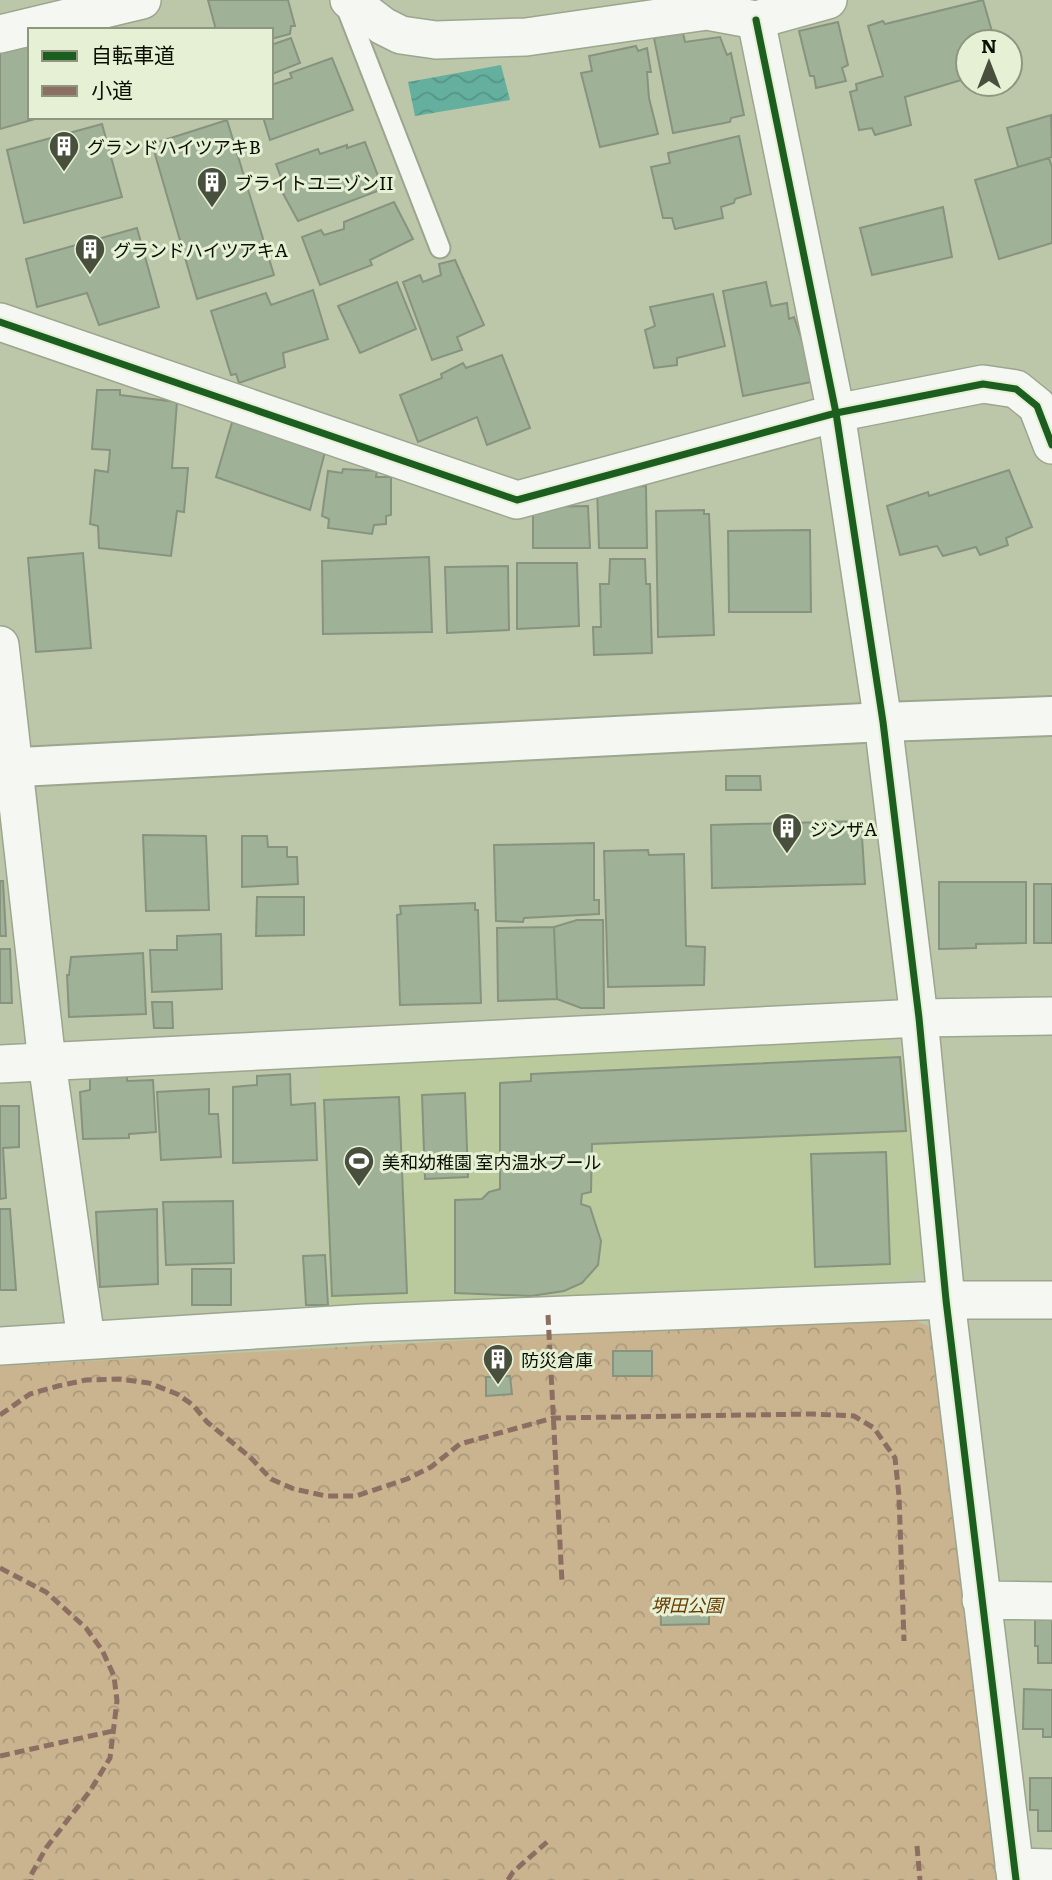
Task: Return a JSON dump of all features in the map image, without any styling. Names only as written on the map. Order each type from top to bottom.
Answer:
[{"type":"street","points":[[0,34],[142,0]]},
{"type":"street","points":[[349,0],[383,26],[401,35],[436,40],[526,37],[707,11],[756,20],[828,0]]},
{"type":"street","points":[[756,20],[836,413],[883,722],[919,1018],[946,1300],[1015,1874],[1052,1868]]},
{"type":"street","points":[[0,322],[517,500],[836,413],[983,384],[1016,389],[1037,406],[1052,444]]},
{"type":"street","points":[[0,645],[6,767],[86,1340]]},
{"type":"street","points":[[6,767],[883,722],[1052,716]]},
{"type":"street","points":[[0,1064],[919,1018],[1052,1016]]},
{"type":"street","points":[[0,1346],[365,1322],[946,1300],[1052,1300]]},
{"type":"street","points":[[981,1600],[1052,1601]]},
{"type":"lane","points":[[344,0],[440,248]]},
{"type":"shaded area","points":[[885,1041],[908,1063],[926,1268],[904,1280],[331,1311],[319,1065]]},
{"type":"green space","name":"堺田公園","points":[[904,1316],[928,1326],[936,1337],[997,1880],[0,1880],[0,1366]]},
{"type":"water","points":[[501,65],[510,100],[415,116],[408,82]]},
{"type":"building","points":[[208,0],[288,0],[295,26],[291,26],[290,34],[273,38],[273,28],[215,28]]},
{"type":"building","points":[[983,0],[991,28],[954,28],[954,82],[905,97],[911,125],[875,135],[872,128],[859,130],[850,92],[857,90],[856,84],[883,76],[868,26],[883,21],[885,24]]},
{"type":"building","points":[[838,22],[848,65],[842,68],[846,81],[816,88],[814,76],[810,76],[799,31]]},
{"type":"building","points":[[683,33],[685,42],[720,37],[727,55],[731,53],[744,115],[731,118],[730,122],[673,133],[654,38]]},
{"type":"building","points":[[291,38],[300,63],[273,74],[273,44]]},
{"type":"building","points":[[28,44],[28,119],[35,119],[0,129],[0,51]]},
{"type":"building","points":[[636,46],[638,51],[647,48],[651,72],[647,72],[649,98],[658,134],[600,147],[581,73],[592,71],[589,56]]},
{"type":"building","points":[[332,58],[353,110],[270,140],[264,119],[273,119],[273,84],[292,78],[290,73]]},
{"type":"building","points":[[1051,115],[1052,157],[1018,167],[1007,128]]},
{"type":"building","name":"ブライトユニゾンII","points":[[227,120],[274,275],[197,299],[152,144]]},
{"type":"building","name":"グランドハイツアキB","points":[[102,124],[122,197],[24,223],[7,150]]},
{"type":"building","points":[[739,136],[751,194],[721,207],[723,218],[675,229],[672,218],[663,218],[651,167],[670,163],[668,153]]},
{"type":"building","points":[[365,142],[383,189],[298,221],[280,188],[283,183],[276,164],[318,149],[320,154]]},
{"type":"building","points":[[1049,158],[1052,167],[1052,243],[999,259],[975,180]]},
{"type":"building","points":[[394,202],[413,239],[370,260],[372,265],[320,285],[302,237],[321,230],[324,235],[344,229],[344,222]]},
{"type":"building","points":[[943,207],[952,257],[872,275],[860,228]]},
{"type":"building","name":"グランドハイツアキA","points":[[137,228],[159,307],[99,325],[87,293],[37,307],[26,259]]},
{"type":"building","points":[[455,260],[484,325],[457,337],[462,350],[432,360],[403,282],[420,275],[423,282],[441,275],[439,264]]},
{"type":"building","points":[[397,282],[416,329],[360,353],[338,306]]},
{"type":"building","points":[[766,282],[771,306],[787,303],[789,319],[794,317],[816,381],[743,396],[723,291]]},
{"type":"building","points":[[313,290],[328,339],[283,353],[285,367],[239,383],[236,374],[231,375],[211,311],[266,293],[271,305]]},
{"type":"building","points":[[713,294],[725,346],[677,358],[677,365],[654,368],[645,330],[655,326],[650,307]]},
{"type":"building","points":[[502,355],[530,428],[487,445],[477,417],[418,442],[400,395],[442,378],[441,374],[463,363],[466,368]]},
{"type":"building","points":[[97,390],[120,390],[120,395],[177,402],[172,468],[188,468],[184,512],[177,511],[171,556],[99,548],[98,526],[90,524],[95,470],[108,472],[110,450],[92,449]]},
{"type":"building","points":[[233,419],[325,452],[310,510],[216,477]]},
{"type":"building","points":[[343,469],[377,471],[376,477],[391,477],[391,515],[386,516],[386,524],[374,525],[372,534],[328,528],[329,519],[322,516],[328,471],[342,473]]},
{"type":"building","points":[[1009,470],[1032,527],[1006,538],[1008,545],[980,555],[976,547],[943,556],[937,546],[900,555],[887,506],[928,492],[929,496]]},
{"type":"building","points":[[646,486],[647,548],[599,548],[597,488]]},
{"type":"building","points":[[588,506],[590,548],[533,548],[533,507]]},
{"type":"building","points":[[704,510],[704,514],[709,514],[714,635],[658,637],[656,511]]},
{"type":"building","points":[[810,530],[811,612],[729,612],[728,531]]},
{"type":"building","points":[[83,553],[91,648],[36,652],[28,558]]},
{"type":"building","points":[[429,557],[432,632],[323,634],[322,561]]},
{"type":"building","points":[[610,559],[645,559],[646,584],[650,584],[652,653],[594,655],[593,627],[601,627],[600,584],[609,584]]},
{"type":"building","points":[[517,563],[577,563],[579,626],[517,629]]},
{"type":"building","points":[[508,566],[509,630],[447,633],[445,567]]},
{"type":"building","points":[[726,776],[760,776],[761,790],[726,790]]},
{"type":"building","name":"ジンザA","points":[[861,821],[865,884],[712,888],[711,825]]},
{"type":"building","points":[[143,835],[206,836],[209,910],[146,911]]},
{"type":"building","points":[[242,836],[267,836],[268,847],[287,847],[287,857],[297,857],[298,884],[242,887]]},
{"type":"building","points":[[594,843],[594,900],[599,900],[599,914],[524,918],[523,922],[496,921],[494,845]]},
{"type":"building","points":[[648,850],[649,855],[684,854],[686,946],[705,947],[704,985],[608,987],[604,851]]},
{"type":"building","points":[[0,881],[3,881],[6,936],[0,936]]},
{"type":"building","points":[[939,882],[1026,882],[1026,943],[976,944],[976,948],[939,949]]},
{"type":"building","points":[[1034,884],[1052,884],[1052,943],[1034,943]]},
{"type":"building","points":[[257,897],[304,897],[304,935],[256,936]]},
{"type":"building","points":[[475,903],[475,910],[478,910],[481,1003],[400,1005],[397,915],[401,914],[400,906]]},
{"type":"building","points":[[577,920],[603,920],[604,1008],[581,1008],[557,999],[554,927]]},
{"type":"building","points":[[554,927],[557,999],[498,1001],[497,928]]},
{"type":"building","points":[[221,934],[222,989],[152,992],[150,950],[177,950],[177,936]]},
{"type":"building","points":[[0,949],[10,949],[12,1003],[0,1003]]},
{"type":"building","points":[[143,953],[146,1014],[69,1017],[67,975],[71,957]]},
{"type":"building","points":[[152,1002],[172,1002],[173,1028],[154,1028]]},
{"type":"building","points":[[900,1057],[906,1131],[592,1144],[591,1192],[582,1194],[581,1204],[590,1207],[601,1241],[598,1265],[582,1283],[564,1291],[531,1296],[455,1293],[455,1200],[482,1199],[489,1192],[500,1189],[500,1083],[531,1081],[531,1074]]},
{"type":"building","points":[[290,1074],[291,1105],[315,1103],[317,1160],[233,1163],[233,1087],[257,1085],[257,1076]]},
{"type":"building","points":[[127,1076],[127,1081],[153,1080],[156,1132],[129,1134],[129,1138],[83,1139],[80,1092],[90,1090],[90,1078]]},
{"type":"building","points":[[209,1089],[209,1114],[218,1114],[221,1157],[161,1160],[157,1092]]},
{"type":"building","points":[[465,1093],[468,1177],[425,1179],[422,1095]]},
{"type":"building","points":[[399,1097],[407,1293],[332,1296],[324,1100]]},
{"type":"building","points":[[0,1106],[19,1106],[19,1147],[3,1148],[6,1198],[0,1199]]},
{"type":"building","points":[[886,1152],[890,1264],[815,1267],[811,1154]]},
{"type":"building","points":[[233,1201],[234,1263],[166,1265],[163,1202]]},
{"type":"building","points":[[0,1209],[10,1209],[16,1290],[0,1290]]},
{"type":"building","points":[[157,1209],[158,1284],[100,1287],[96,1212]]},
{"type":"building","points":[[325,1255],[328,1305],[306,1305],[303,1256]]},
{"type":"building","points":[[192,1269],[231,1269],[231,1305],[192,1305]]},
{"type":"building","points":[[613,1351],[652,1351],[652,1376],[613,1376]]},
{"type":"building","name":"防災倉庫","points":[[510,1376],[512,1394],[486,1396],[486,1377]]},
{"type":"building","points":[[709,1599],[709,1624],[661,1625],[660,1600]]},
{"type":"building","points":[[1035,1615],[1052,1616],[1052,1663],[1038,1663]]},
{"type":"building","points":[[1024,1689],[1052,1690],[1052,1737],[1043,1737],[1043,1729],[1023,1729]]},
{"type":"building","points":[[1030,1778],[1052,1778],[1052,1831],[1038,1831],[1038,1810],[1030,1810]]},
{"type":"marked path","points":[[548,1315],[562,1582]]},
{"type":"marked path","points":[[0,1415],[30,1394],[58,1386],[86,1380],[119,1379],[149,1383],[177,1394],[193,1405],[207,1422],[250,1457],[271,1479],[294,1489],[326,1496],[356,1496],[407,1479],[431,1467],[460,1444],[553,1418],[813,1414],[854,1416],[874,1428],[895,1458],[899,1496],[904,1641]]},
{"type":"marked path","points":[[0,1568],[46,1592],[86,1628],[102,1650],[114,1676],[117,1701],[110,1758],[90,1791],[46,1848],[31,1875],[31,1880]]},
{"type":"marked path","points":[[0,1756],[113,1731]]},
{"type":"marked path","points":[[508,1880],[513,1872],[547,1842]]},
{"type":"marked path","points":[[917,1846],[920,1880]]},
{"type":"cycle path","points":[[756,20],[836,413],[883,722],[919,1018],[946,1300],[1016,1880]]},
{"type":"cycle path","points":[[0,322],[517,500],[836,413],[983,384],[1016,389],[1037,406],[1052,445]]},
{"type":"place","name":"グランドハイツアキB","points":[[64,173]]},
{"type":"place","name":"ブライトユニゾンII","points":[[212,209]]},
{"type":"place","name":"グランドハイツアキA","points":[[90,276]]},
{"type":"place","name":"ジンザA","points":[[787,855]]},
{"type":"place","name":"美和幼稚園 室内温水プール","points":[[359,1188]]},
{"type":"place","name":"防災倉庫","points":[[498,1386]]}]
